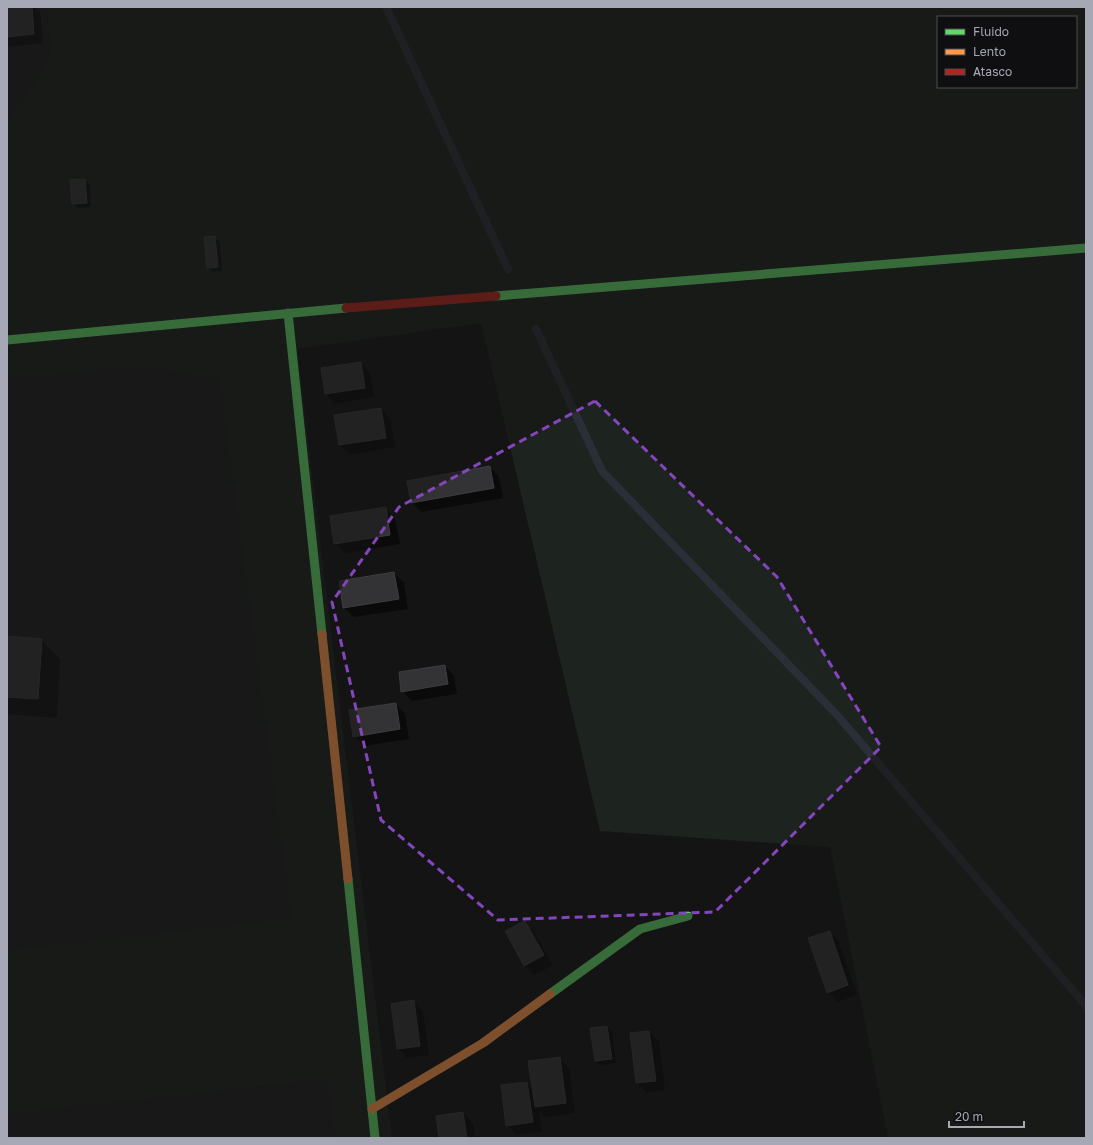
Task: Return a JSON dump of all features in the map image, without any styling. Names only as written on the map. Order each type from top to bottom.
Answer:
[{"type":"street","points":[[7,340],[288,313],[1086,248]]},
{"type":"street","points":[[288,313],[375,1138]]},
{"type":"street","points":[[372,1109],[484,1043],[640,929],[688,916]]},
{"type":"highlighted area","points":[[595,401],[777,577],[881,747],[715,912],[498,920],[381,820],[332,602],[399,507]]},
{"type":"shaded area","points":[[7,7],[47,7],[50,59],[7,123]]},
{"type":"shaded area","points":[[47,7],[1086,7],[1086,1138],[888,1138],[830,847],[600,831],[481,323],[297,349],[392,1138],[335,1138],[328,1080],[7,1114],[7,950],[291,918],[219,380],[147,367],[7,379],[7,123],[50,59]]},
{"type":"shaded area","points":[[147,367],[219,380],[291,918],[7,950],[7,379]]},
{"type":"shaded area","points":[[329,1080],[335,1138],[7,1138],[7,1114]]},
{"type":"building","points":[[7,7],[32,7],[34,34],[7,37]]},
{"type":"building","points":[[85,179],[87,203],[72,204],[70,180]]},
{"type":"building","points":[[215,236],[218,267],[207,268],[204,237]]},
{"type":"building","points":[[361,362],[365,388],[325,394],[321,368]]},
{"type":"building","points":[[381,408],[386,438],[339,445],[334,415]]},
{"type":"building","points":[[490,466],[494,488],[411,503],[407,481]]},
{"type":"building","points":[[386,507],[390,535],[334,544],[330,516]]},
{"type":"building","points":[[394,572],[399,599],[343,608],[339,581]]},
{"type":"building","points":[[7,636],[42,639],[38,699],[7,697]]},
{"type":"building","points":[[445,665],[448,684],[401,692],[399,672]]},
{"type":"building","points":[[396,703],[400,729],[353,737],[349,710]]},
{"type":"building","points":[[525,921],[544,955],[524,966],[505,931]]},
{"type":"building","points":[[830,931],[848,985],[827,993],[808,938]]},
{"type":"building","points":[[414,1000],[420,1046],[397,1049],[391,1004]]},
{"type":"building","points":[[607,1026],[612,1059],[595,1061],[590,1028]]},
{"type":"building","points":[[649,1031],[656,1081],[636,1083],[630,1033]]},
{"type":"building","points":[[560,1057],[566,1103],[535,1107],[528,1061]]},
{"type":"building","points":[[527,1082],[533,1122],[506,1126],[501,1085]]},
{"type":"building","points":[[463,1112],[467,1138],[439,1138],[436,1116]]},
{"type":"waterway","points":[[386,7],[508,269]]},
{"type":"waterway","points":[[536,329],[602,471],[838,716],[1086,1006]]},
{"type":"traffic: fast","points":[[496,296],[1086,248]]},
{"type":"traffic: fast","points":[[7,340],[346,308]]},
{"type":"traffic: fast","points":[[288,313],[322,634]]},
{"type":"traffic: fast","points":[[348,879],[375,1138]]},
{"type":"traffic: fast","points":[[550,994],[640,929],[688,916]]},
{"type":"traffic: slow","points":[[322,634],[348,879]]},
{"type":"traffic: slow","points":[[372,1109],[483,1043],[550,994]]},
{"type":"traffic: jam","points":[[346,308],[496,296]]}]
